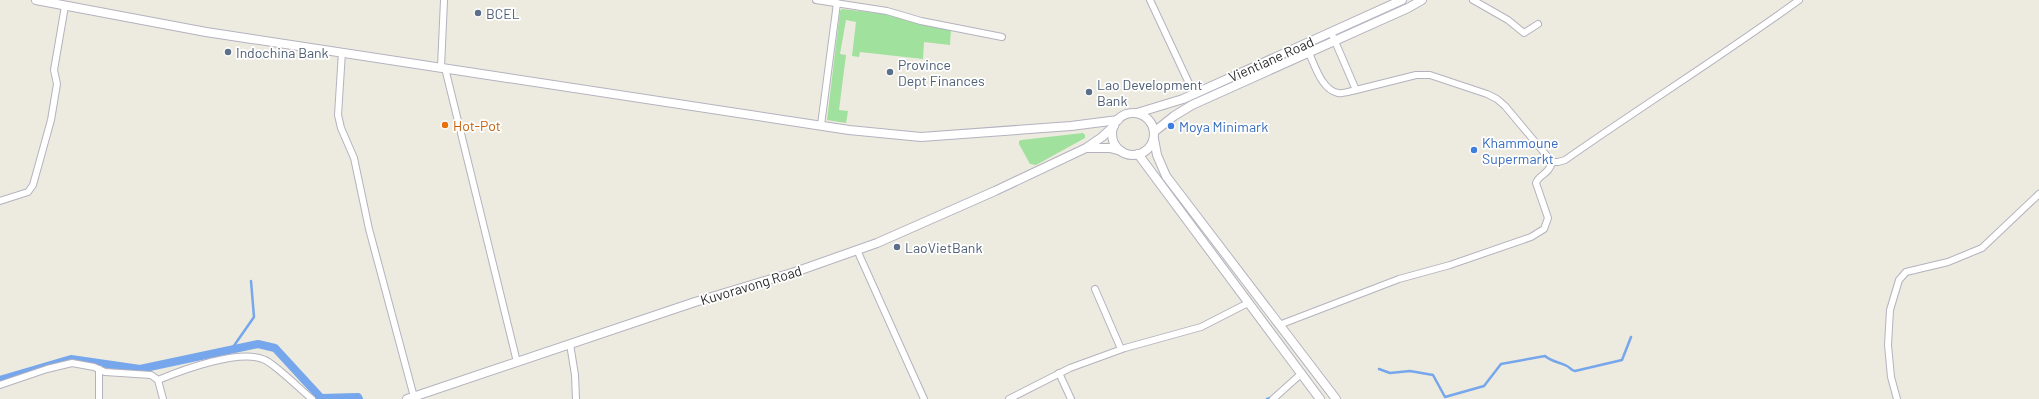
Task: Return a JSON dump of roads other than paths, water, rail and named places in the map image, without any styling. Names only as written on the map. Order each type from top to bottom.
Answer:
[{"type":"street","points":[[36,0],[206,32],[913,138],[1116,123]]},
{"type":"street","points":[[444,0],[443,67],[516,362]]},
{"type":"street","points":[[816,0],[887,11],[921,21],[1002,37]]},
{"type":"street","points":[[1150,0],[1194,94]]},
{"type":"street","name":"Vientiane Road","points":[[1137,113],[1158,108],[1194,94],[1402,0]]},
{"type":"street","points":[[1086,148],[1110,148],[1126,154],[1138,154],[1148,149],[1154,136],[1174,116],[1192,105],[1334,42],[1422,0]]},
{"type":"street","points":[[1473,0],[1508,20],[1524,33],[1538,24]]},
{"type":"street","points":[[1552,162],[1565,160],[1655,98],[1738,44],[1799,0]]},
{"type":"street","points":[[820,125],[837,4]]},
{"type":"street","points":[[0,201],[28,192],[33,185],[51,120],[56,84],[54,70],[65,6]]},
{"type":"street","points":[[1331,32],[1334,42],[1356,90]]},
{"type":"street","points":[[342,52],[338,115],[341,128],[354,158],[369,229],[410,398]]},
{"type":"street","points":[[1309,53],[1320,75],[1330,90],[1339,93],[1422,74],[1437,77],[1487,94],[1497,99],[1505,106],[1552,162]]},
{"type":"street","points":[[1121,151],[1114,142],[1112,131],[1116,123],[1130,113],[1137,113],[1149,120],[1154,136],[1156,155],[1166,176],[1336,399]]},
{"type":"street","name":"Kuvoravong Road","points":[[410,398],[695,302],[795,272],[857,250],[995,191],[1086,148],[1102,137],[1116,123]]},
{"type":"street","points":[[1138,154],[1320,399]]},
{"type":"street","points":[[1279,325],[1399,279],[1450,265],[1544,230],[1548,218],[1536,183],[1539,177],[1548,172],[1552,162]]},
{"type":"street","points":[[1897,399],[1891,377],[1888,345],[1890,310],[1899,280],[1906,272],[1957,259],[1982,248],[2039,194]]},
{"type":"street","points":[[857,250],[924,399]]},
{"type":"street","points":[[1095,289],[1121,349]]},
{"type":"street","points":[[1009,399],[1059,373],[1121,349],[1201,326],[1248,303]]},
{"type":"street","points":[[570,344],[575,376],[576,399]]},
{"type":"street","points":[[158,380],[206,363],[250,356],[265,360],[312,399]]},
{"type":"street","points":[[0,386],[47,369],[72,363],[99,368],[105,372],[151,375],[158,380],[163,399]]},
{"type":"street","points":[[99,368],[99,399]]},
{"type":"street","points":[[1059,373],[1070,399]]},
{"type":"street","points":[[1273,399],[1302,374]]},
{"type":"waterway","points":[[231,350],[254,317],[251,281]]},
{"type":"waterway","points":[[1379,369],[1390,373],[1410,371],[1433,375],[1445,397],[1484,386],[1501,364],[1545,356],[1550,360],[1567,366],[1575,371],[1622,360],[1631,337]]},
{"type":"waterway","points":[[0,380],[71,359],[140,369],[258,344],[275,348],[321,398],[358,397],[359,399]]},
{"type":"waterway","points":[[1267,399],[1273,397]]},
{"type":"place","name":"BCEL","points":[[478,13]]},
{"type":"place","name":"Indochina Bank","points":[[228,52]]},
{"type":"place","name":"Province Dept Finances","points":[[890,72]]},
{"type":"place","name":"Lao Development Bank","points":[[1089,92]]},
{"type":"place","name":"Hot-Pot","points":[[445,125]]},
{"type":"place","name":"Moya Minimark","points":[[1171,126]]},
{"type":"place","name":"Khammoune Supermarkt","points":[[1474,150]]},
{"type":"place","name":"LaoVietBank","points":[[897,247]]}]
